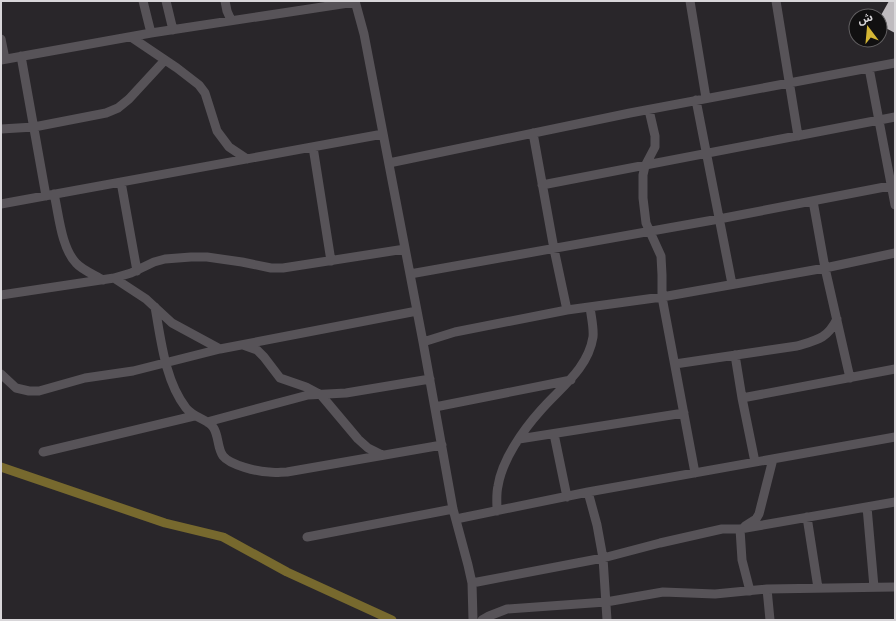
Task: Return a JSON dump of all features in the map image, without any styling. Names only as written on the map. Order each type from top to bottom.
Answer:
[{"type":"street","points":[[143,1],[151,33]]},
{"type":"street","points":[[166,1],[173,30]]},
{"type":"street","points":[[224,1],[231,20]]},
{"type":"street","points":[[1,40],[3,59],[151,33],[355,1],[364,34],[388,164],[418,311],[453,509],[472,583],[474,620]]},
{"type":"street","points":[[690,1],[706,98]]},
{"type":"street","points":[[776,1],[798,136]]},
{"type":"street","points":[[131,37],[199,85],[205,93],[217,131],[229,147],[246,159]]},
{"type":"street","points":[[22,56],[34,127],[50,195],[66,248],[77,264],[103,280]]},
{"type":"street","points":[[1,129],[34,127],[106,113],[118,108],[129,99],[165,60]]},
{"type":"street","points":[[388,164],[630,113],[895,63]]},
{"type":"street","points":[[869,68],[893,185],[895,205]]},
{"type":"street","points":[[696,100],[732,284]]},
{"type":"street","points":[[649,110],[655,136],[655,147],[644,166],[643,198],[646,223],[661,256],[662,297],[695,473]]},
{"type":"street","points":[[542,185],[895,117]]},
{"type":"street","points":[[533,133],[554,249],[567,310]]},
{"type":"street","points":[[1,204],[383,134]]},
{"type":"street","points":[[313,147],[331,261]]},
{"type":"street","points":[[121,182],[137,271]]},
{"type":"street","points":[[410,274],[719,219],[893,185]]},
{"type":"street","points":[[813,201],[825,268],[850,378]]},
{"type":"street","points":[[1,295],[114,278],[137,271],[154,262],[165,259],[207,257],[270,268],[283,268],[405,249]]},
{"type":"street","points":[[423,342],[455,332],[567,310],[662,297],[825,268],[895,253]]},
{"type":"street","points":[[114,278],[134,291],[172,322],[220,349]]},
{"type":"street","points":[[155,307],[166,364],[178,395],[186,408],[194,416],[207,422],[214,428],[223,456],[231,462],[267,472],[305,470],[442,445]]},
{"type":"street","points":[[497,511],[498,486],[505,462],[519,439],[540,410],[571,380],[587,356],[593,337],[590,307]]},
{"type":"street","points":[[1,374],[16,388],[29,391],[39,391],[85,378],[133,371],[166,364],[220,349],[418,311]]},
{"type":"street","points":[[675,364],[797,346],[816,340],[831,331],[837,319]]},
{"type":"street","points":[[243,345],[257,350],[280,378],[306,387],[321,395],[358,439],[368,448],[382,455]]},
{"type":"street","points":[[735,355],[755,462]]},
{"type":"street","points":[[742,398],[895,369]]},
{"type":"street","points":[[207,422],[291,399],[346,393],[430,379]]},
{"type":"street","points":[[435,407],[571,380]]},
{"type":"street","points":[[519,439],[684,413]]},
{"type":"street","points":[[43,452],[194,416]]},
{"type":"street","points":[[554,434],[567,497]]},
{"type":"street","points":[[456,519],[588,492],[895,437]]},
{"type":"street","points":[[740,529],[752,523],[759,514],[774,459]]},
{"type":"street","points":[[588,492],[597,525],[603,558],[607,620]]},
{"type":"street","points":[[472,583],[603,558],[722,529],[740,529],[895,502]]},
{"type":"street","points":[[867,507],[874,587]]},
{"type":"street","points":[[307,537],[453,509]]},
{"type":"street","points":[[807,518],[818,588]]},
{"type":"street","points":[[740,529],[742,560],[750,591]]},
{"type":"street","points":[[482,620],[507,609],[606,602],[663,592],[715,594],[766,589],[895,587]]},
{"type":"street","points":[[766,589],[770,620]]},
{"type":"building","points":[[889,1],[895,1],[895,33],[888,29],[888,8],[885,8]]},
{"type":"waterway","points":[[1,467],[165,523],[223,537],[287,572],[392,620]]}]
